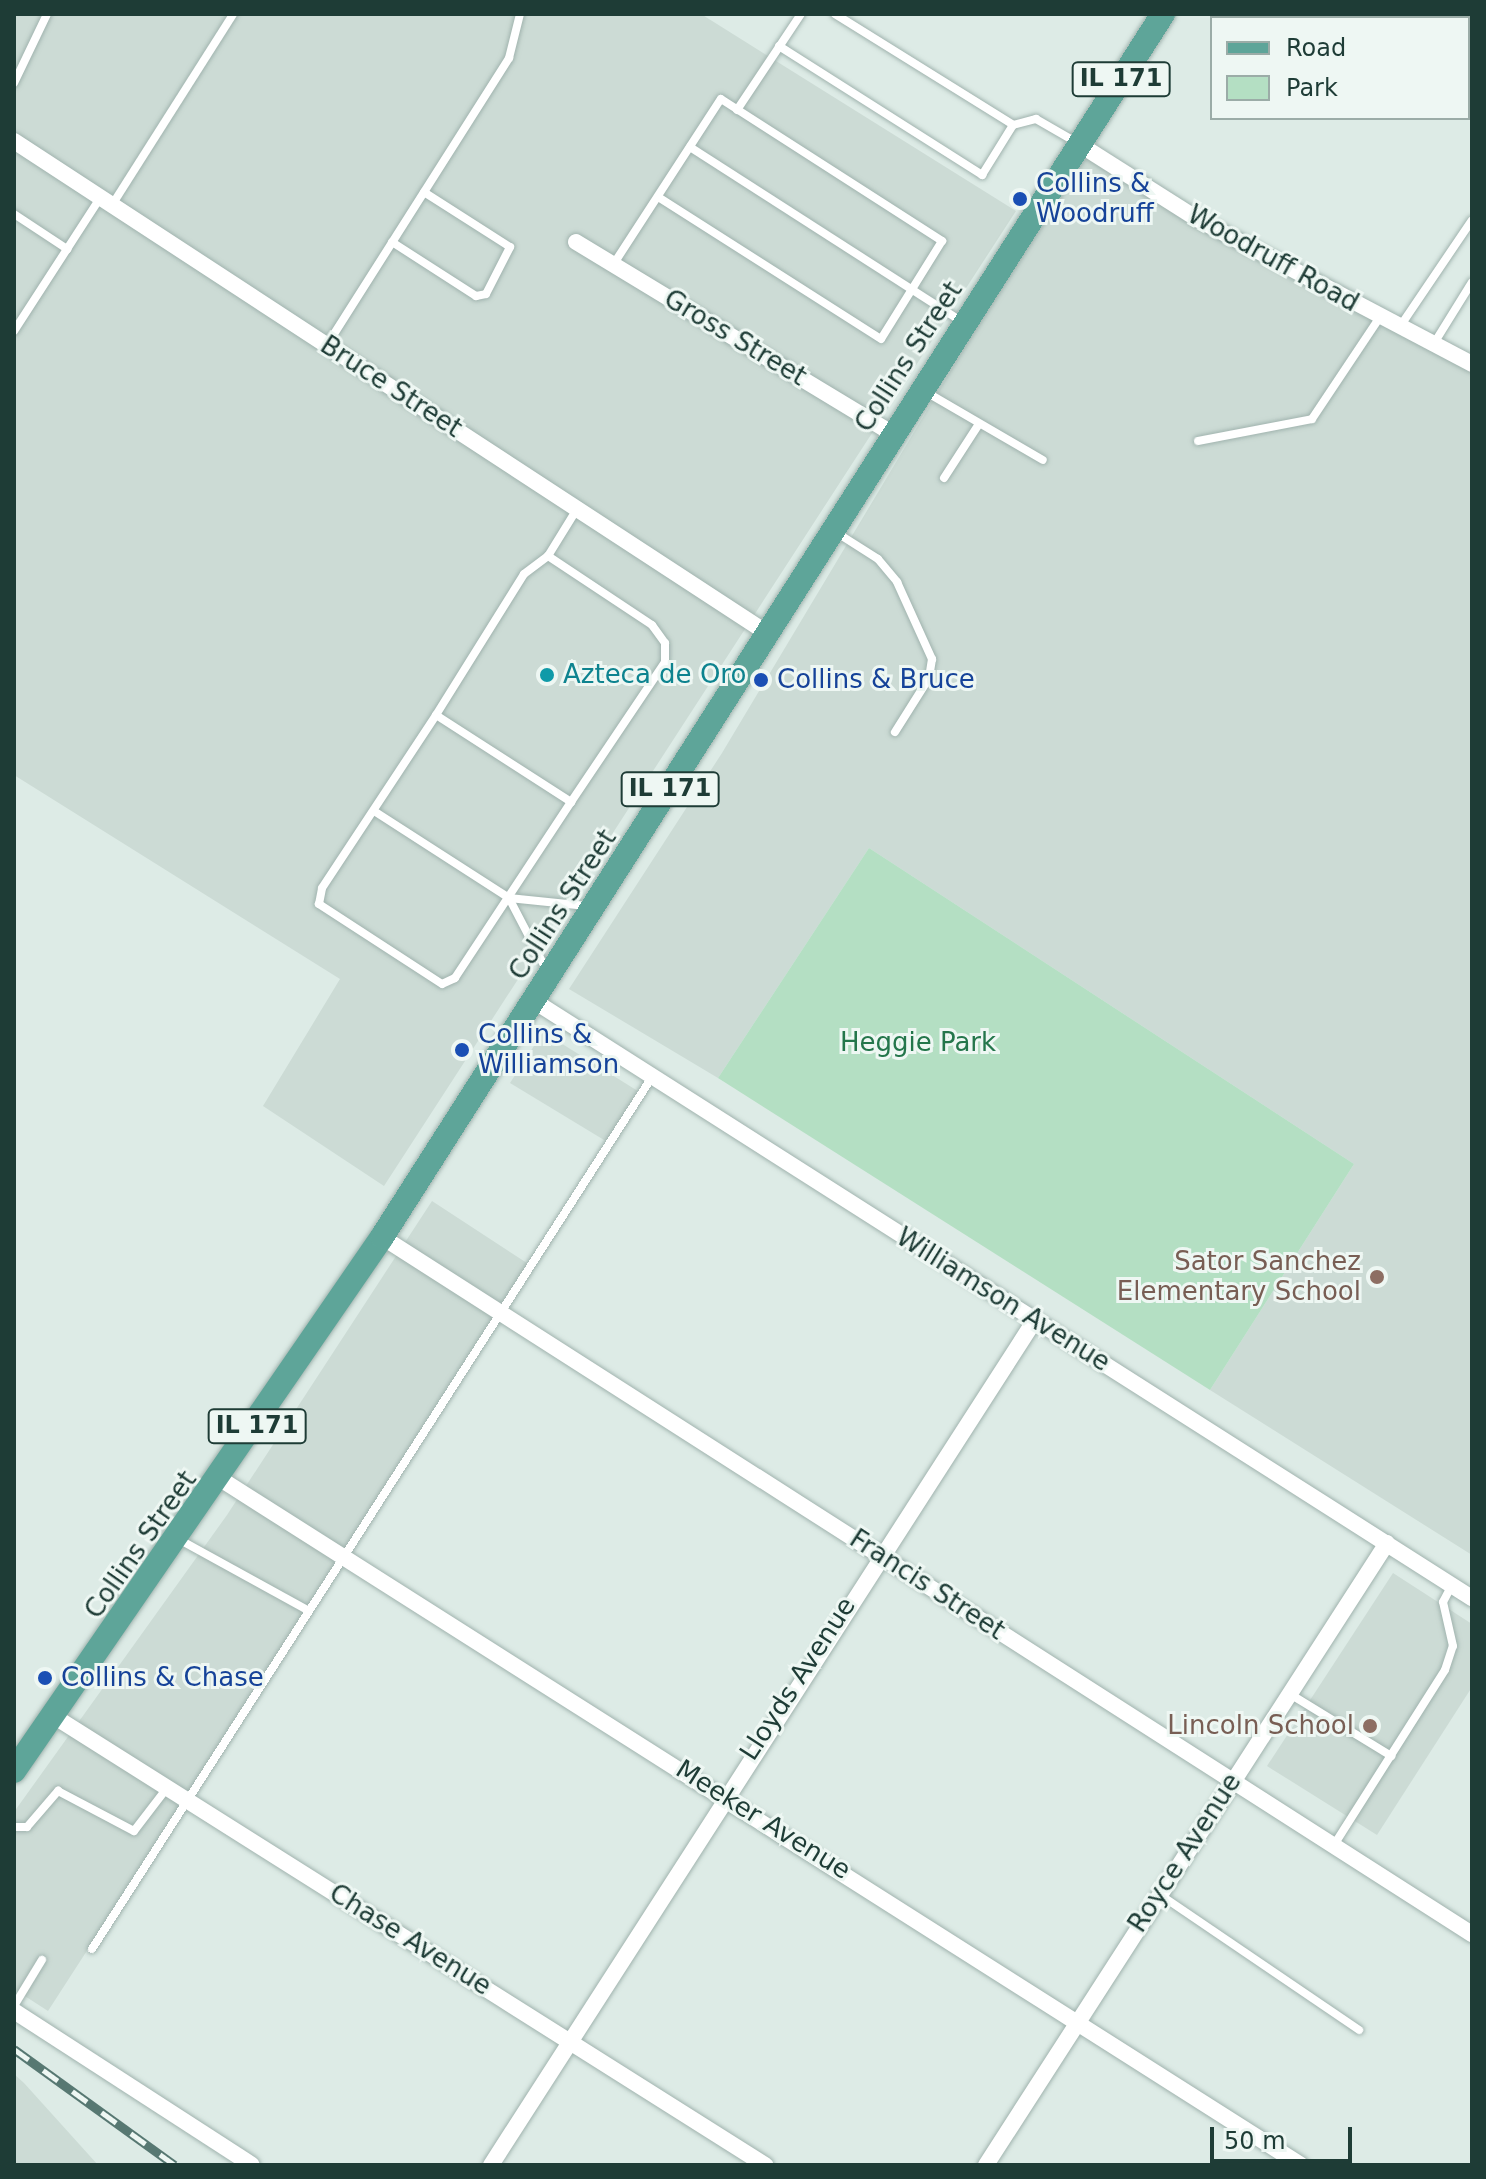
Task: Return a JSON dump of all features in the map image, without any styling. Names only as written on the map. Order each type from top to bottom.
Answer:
[{"type":"main road","name":"Collins Street","points":[[14,1771],[222,1480],[382,1237],[1163,14]]},
{"type":"street","name":"Bruce Street","points":[[14,141],[767,633]]},
{"type":"street","name":"Woodruff Road","points":[[1079,144],[1197,219],[1472,364]]},
{"type":"street","name":"Gross Street","points":[[576,242],[893,434]]},
{"type":"street","name":"Williamson Avenue","points":[[534,1001],[1472,1598]]},
{"type":"street","name":"Francis Street","points":[[382,1237],[499,1316],[879,1554],[1472,1934]]},
{"type":"street","name":"Lloyds Avenue","points":[[491,2165],[724,1794],[1035,1320]]},
{"type":"street","name":"Meeker Avenue","points":[[222,1480],[724,1794],[1301,2165]]},
{"type":"street","name":"Royce Avenue","points":[[986,2165],[1387,1543]]},
{"type":"street","name":"Chase Avenue","points":[[55,1717],[765,2165]]},
{"type":"street","points":[[14,2008],[252,2165]]},
{"type":"lane","points":[[14,83],[47,14]]},
{"type":"lane","points":[[14,331],[67,249],[106,202],[233,14]]},
{"type":"lane","points":[[326,345],[509,58],[520,14]]},
{"type":"lane","points":[[737,110],[801,14]]},
{"type":"lane","points":[[835,14],[1013,125]]},
{"type":"lane","points":[[779,46],[982,175],[1013,125],[1036,119],[1079,144]]},
{"type":"lane","points":[[613,265],[721,99],[942,241],[881,339],[658,197]]},
{"type":"lane","points":[[690,147],[964,324]]},
{"type":"lane","points":[[392,242],[476,296],[494,282],[510,247],[424,192]]},
{"type":"lane","points":[[14,214],[67,249]]},
{"type":"lane","points":[[1399,328],[1472,220]]},
{"type":"lane","points":[[1432,345],[1472,282]]},
{"type":"lane","points":[[1198,441],[1312,419],[1380,317]]},
{"type":"lane","points":[[922,390],[1043,460]]},
{"type":"lane","points":[[944,478],[979,424]]},
{"type":"lane","points":[[548,556],[652,625],[665,643],[665,662],[455,978],[431,982],[319,904],[322,888],[524,574],[548,556],[577,509]]},
{"type":"lane","points":[[833,531],[878,559],[897,582],[932,659],[929,678],[895,732]]},
{"type":"lane","points":[[436,715],[571,802]]},
{"type":"lane","points":[[374,811],[509,898],[596,906]]},
{"type":"lane","points":[[509,898],[549,979]]},
{"type":"lane","points":[[92,1949],[653,1076]]},
{"type":"lane","points":[[180,1540],[309,1611]]},
{"type":"lane","points":[[1333,1846],[1449,1658],[1443,1602],[1452,1585]]},
{"type":"lane","points":[[1289,1693],[1391,1756]]},
{"type":"lane","points":[[14,1827],[27,1827],[58,1791],[134,1831],[167,1787]]},
{"type":"lane","points":[[1159,1893],[1359,2030]]},
{"type":"lane","points":[[14,2008],[42,1960]]},
{"type":"shaded area","points":[[14,14],[701,14],[1016,211],[384,1186],[263,1106],[340,979],[14,775]]},
{"type":"shaded area","points":[[1081,153],[1472,365],[1472,1555],[1210,1390],[1354,1164],[869,848],[718,1078],[569,989],[722,753]]},
{"type":"shaded area","points":[[543,1032],[641,1093],[609,1143],[510,1083]]},
{"type":"shaded area","points":[[432,1201],[530,1265],[48,2011],[14,1989],[14,1812],[227,1515]]},
{"type":"shaded area","name":"Lincoln School","points":[[1393,1573],[1472,1624],[1472,1687],[1377,1835],[1267,1766]]},
{"type":"shaded area","points":[[14,2074],[24,2083],[98,2165],[14,2165]]},
{"type":"green space","name":"Heggie Park","points":[[869,848],[1354,1164],[1210,1390],[718,1078]]},
{"type":"railway","points":[[14,2049],[175,2165]]},
{"type":"place","name":"Collins & Woodruff","points":[[1020,199]]},
{"type":"place","name":"Azteca de Oro","points":[[547,675]]},
{"type":"place","name":"Collins & Bruce","points":[[761,680]]},
{"type":"place","name":"Collins & Williamson","points":[[462,1050]]},
{"type":"place","name":"Sator Sanchez Elementary School","points":[[1377,1277]]},
{"type":"place","name":"Collins & Chase","points":[[45,1678]]},
{"type":"place","name":"Lincoln School","points":[[1370,1726]]}]
